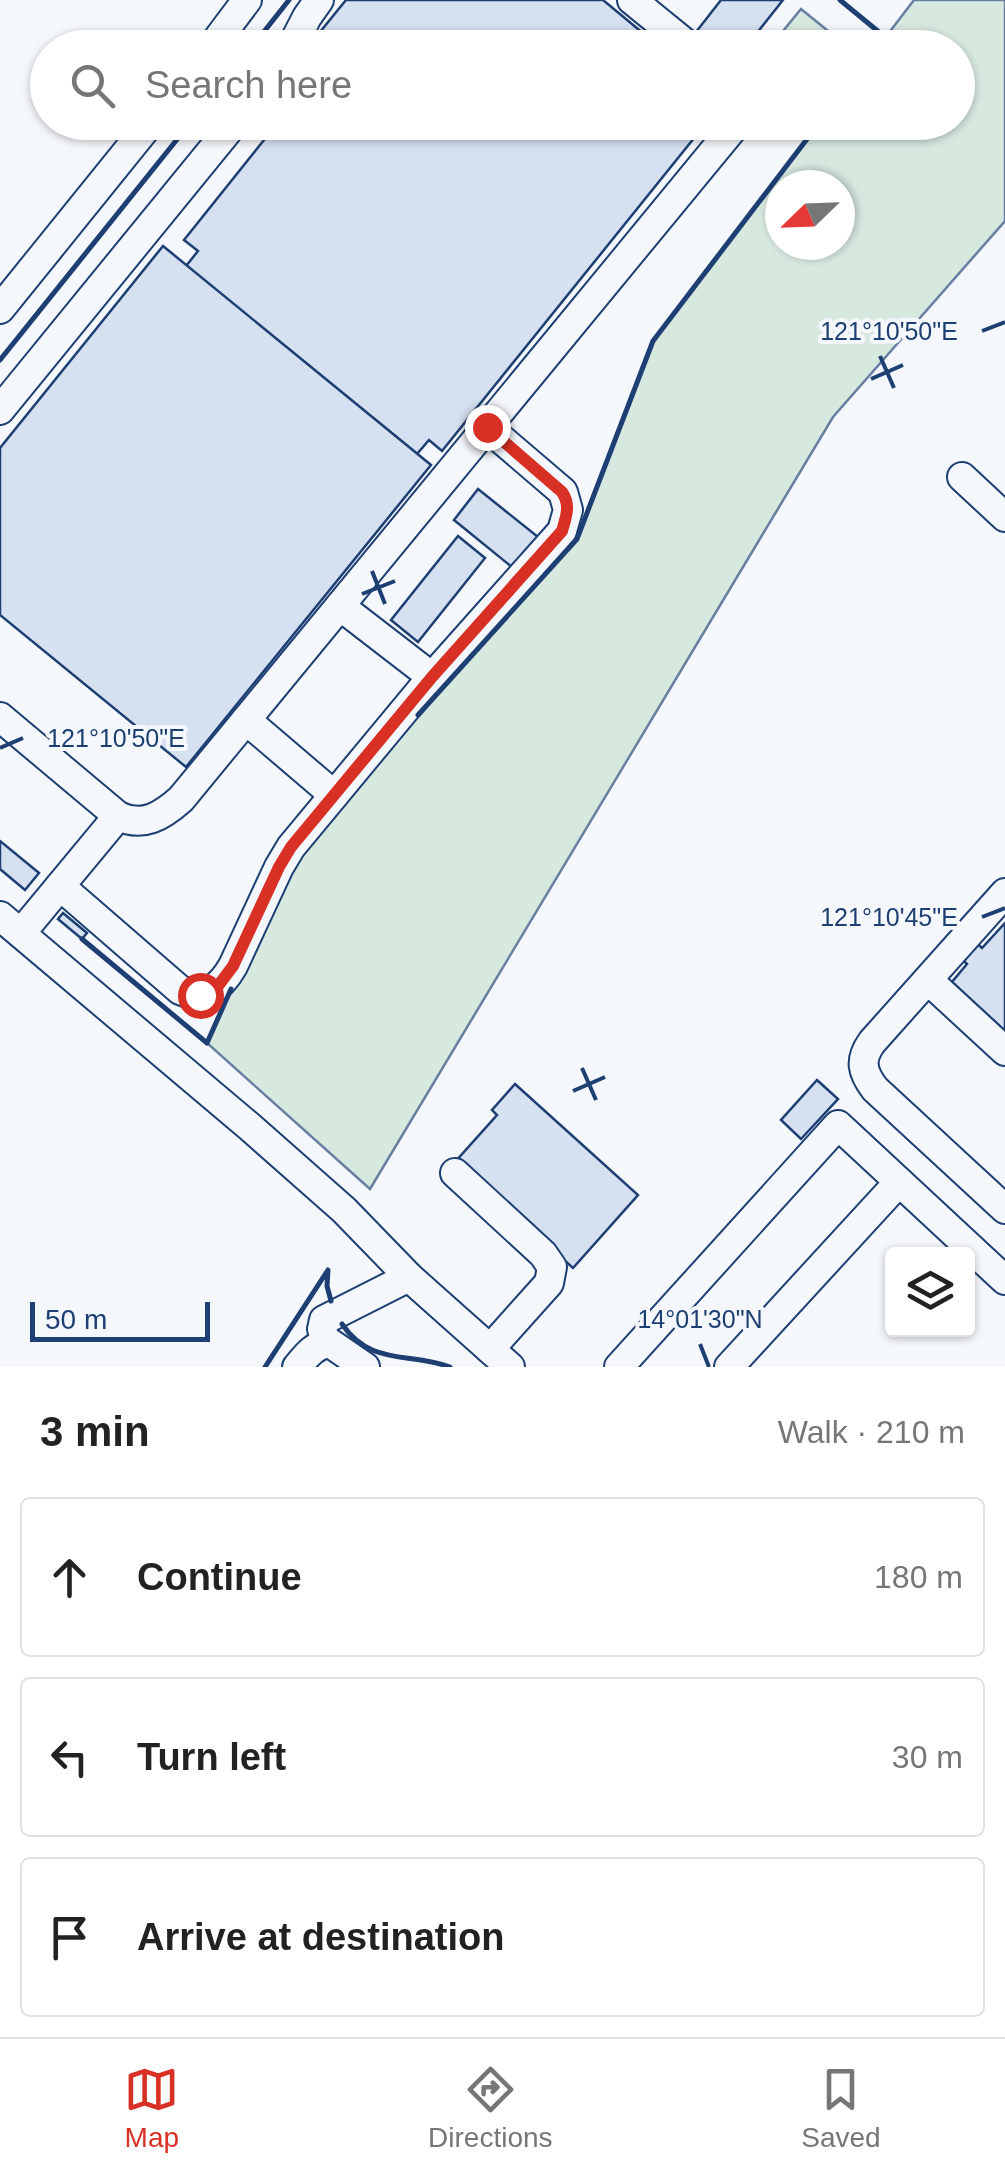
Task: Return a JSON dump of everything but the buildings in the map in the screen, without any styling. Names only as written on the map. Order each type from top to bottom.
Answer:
[{"type":"street","points":[[224,30],[247,0]]},
{"type":"street","points":[[300,30],[319,0]]},
{"type":"street","points":[[632,0],[669,30]]},
{"type":"street","points":[[0,309],[137,140]]},
{"type":"street","points":[[0,410],[220,140]]},
{"type":"street","points":[[0,717],[118,816],[140,822],[169,810],[723,140]]},
{"type":"street","points":[[60,886],[180,990],[206,994],[218,986],[228,974],[283,859],[432,677],[560,536],[568,510],[562,492],[487,427]]},
{"type":"street","points":[[962,477],[1005,517]]},
{"type":"street","points":[[340,606],[432,677]]},
{"type":"street","points":[[246,720],[334,794]]},
{"type":"street","points":[[118,816],[60,886],[10,925],[344,1210],[409,1276],[500,1358],[549,1283],[552,1268],[543,1254],[455,1173]]},
{"type":"street","points":[[1005,893],[872,1042],[864,1052],[862,1065],[875,1089],[1005,1209]]},
{"type":"street","points":[[928,980],[1005,1051]]},
{"type":"street","points":[[618,1367],[838,1125],[1005,1280]]},
{"type":"street","points":[[729,1367],[899,1182]]},
{"type":"street","points":[[326,1343],[322,1329],[328,1318],[409,1276]]},
{"type":"street","points":[[297,1367],[308,1354],[326,1343],[338,1346],[365,1367]]},
{"type":"shaded area","points":[[914,0],[1005,0],[1005,221],[833,417],[370,1189],[207,1043],[294,852],[577,539],[653,341],[765,195],[765,260],[855,260],[855,170],[784,170],[807,140],[975,140],[975,30],[891,30]]},
{"type":"shaded area","points":[[801,9],[827,30],[784,30]]},
{"type":"wall","points":[[265,30],[289,0]]},
{"type":"wall","points":[[840,0],[876,30]]},
{"type":"wall","points":[[0,360],[177,140]]},
{"type":"wall","points":[[418,715],[577,539],[653,341],[806,140]]},
{"type":"wall","points":[[82,939],[207,1043],[231,989]]},
{"type":"wall","points":[[265,1367],[328,1270],[331,1301]]},
{"type":"wall","points":[[342,1324],[353,1337],[378,1352],[450,1367]]},
{"type":"route","points":[[200,995],[218,986],[233,966],[291,847],[432,677],[562,531],[568,510],[566,497],[487,427]]}]
